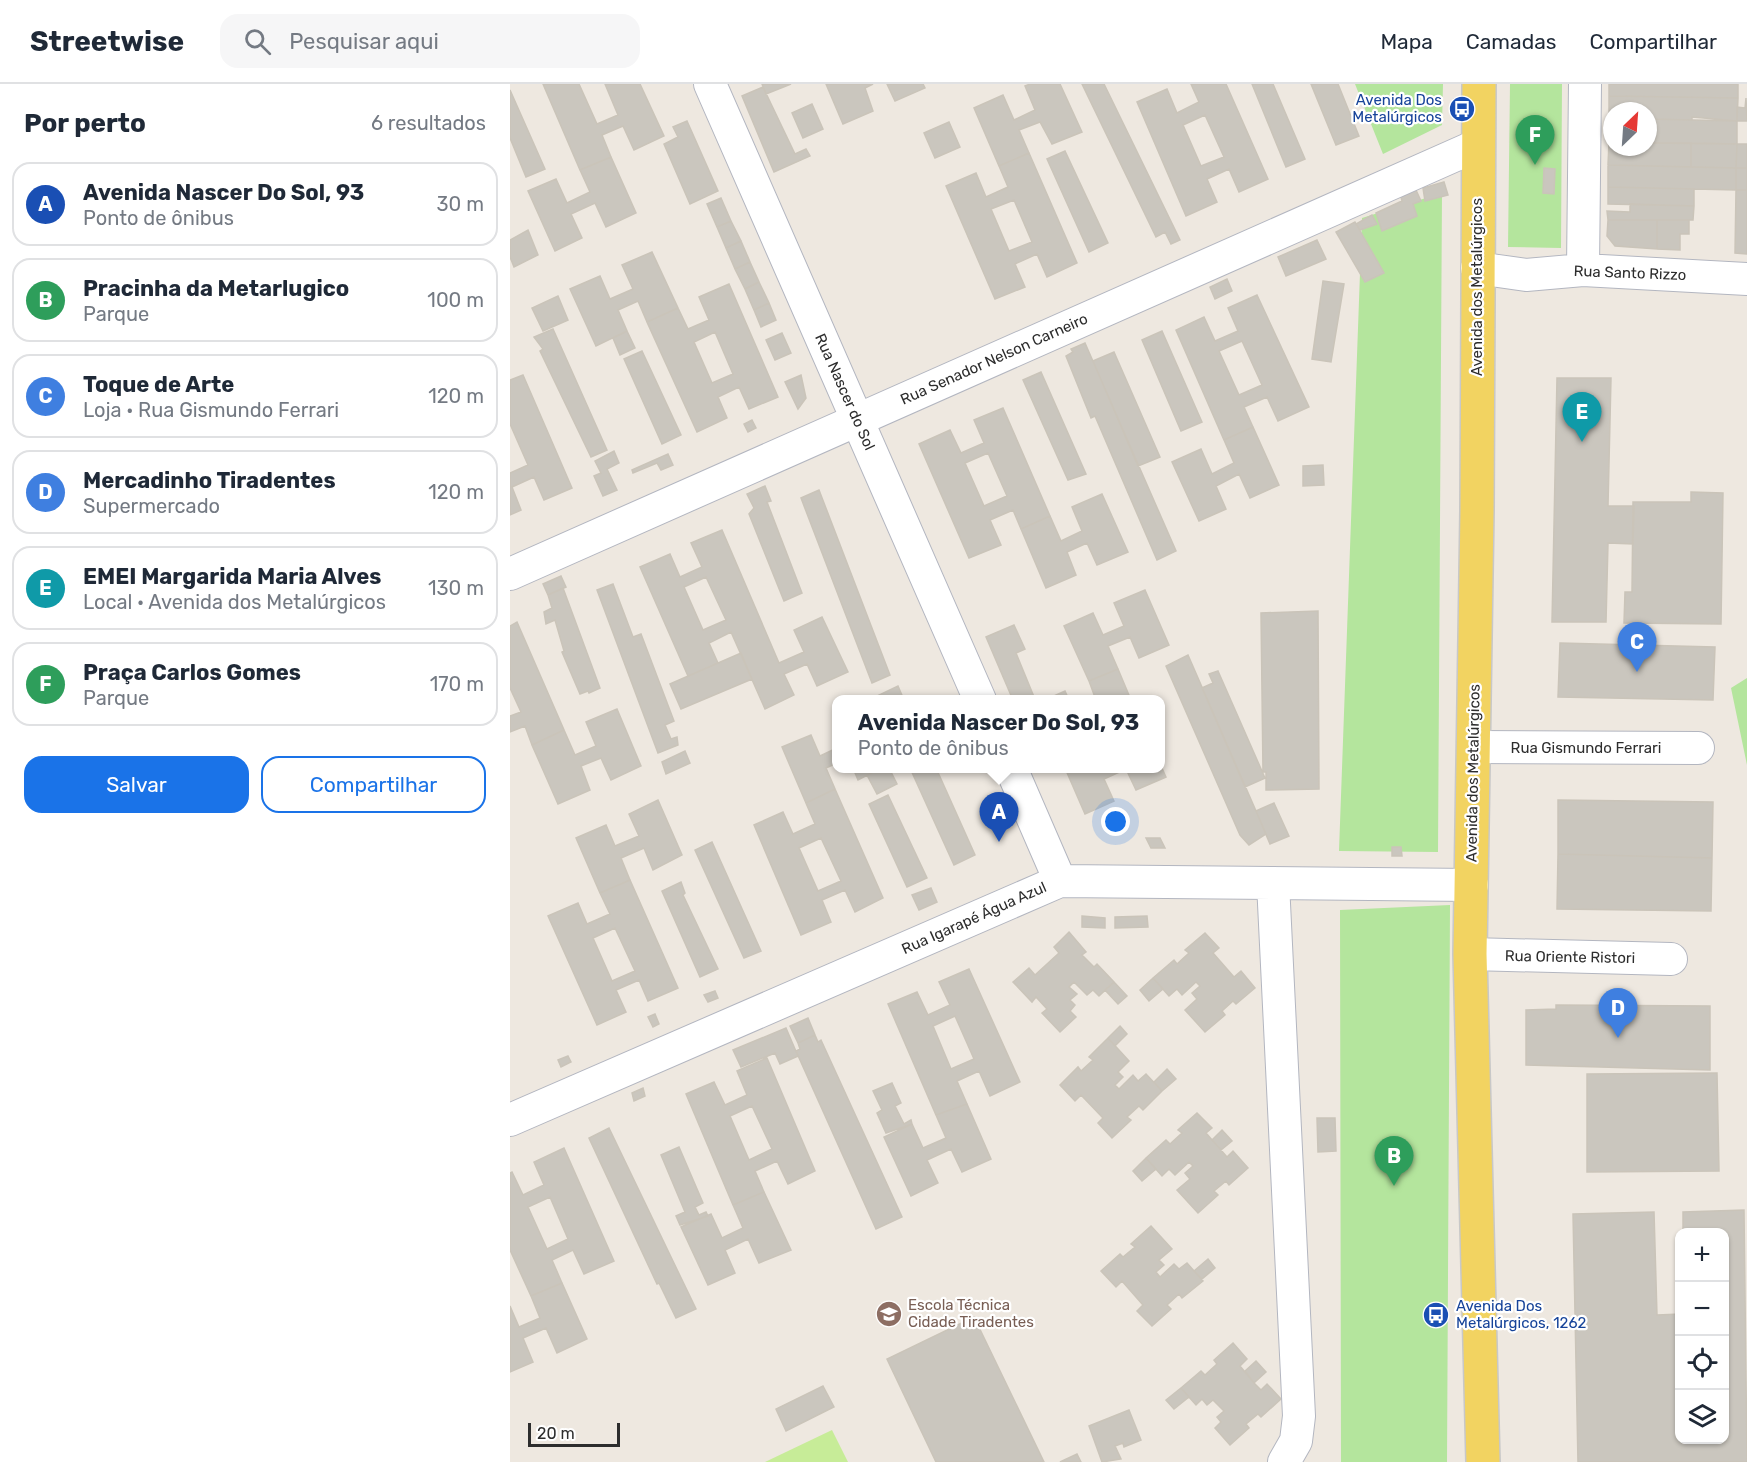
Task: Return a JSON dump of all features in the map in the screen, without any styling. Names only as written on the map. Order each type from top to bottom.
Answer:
[{"type":"main road","name":"Avenida dos Metalúrgicos","points":[[1479,84],[1474,747],[1470,954],[1483,1462]]},
{"type":"street","name":"Rua Nascer do Sol","points":[[710,84],[978,695]]},
{"type":"street","points":[[1583,270],[1585,84]]},
{"type":"street","name":"Rua Senador Nelson Carneiro","points":[[510,574],[1478,145]]},
{"type":"street","name":"Rua Santo Rizzo","points":[[1477,268],[1526,275],[1583,270],[1747,279]]},
{"type":"street","name":"Rua Gismundo Ferrari","points":[[1474,747],[1698,748]]},
{"type":"street","points":[[1013,773],[1060,881]]},
{"type":"street","name":"Rua Igarapé Água Azul","points":[[510,1120],[1060,881],[1472,885]]},
{"type":"street","points":[[1273,883],[1299,1416],[1296,1441],[1284,1462]]},
{"type":"street","name":"Rua Oriente Ristori","points":[[1470,954],[1671,959]]},
{"type":"green space","points":[[1355,84],[1443,84],[1442,125],[1383,154]]},
{"type":"green space","points":[[1510,84],[1562,84],[1561,248],[1508,247]]},
{"type":"green space","points":[[1442,193],[1438,852],[1339,851],[1362,218]]},
{"type":"green space","points":[[1747,678],[1747,765],[1731,688]]},
{"type":"green space","points":[[1450,905],[1447,1462],[1341,1462],[1340,910]]},
{"type":"green space","points":[[832,1430],[848,1462],[765,1462]]},
{"type":"building","points":[[543,84],[579,84],[597,124],[618,115],[605,84],[640,84],[664,136],[634,150],[623,126],[602,135],[611,157],[580,170]]},
{"type":"building","points":[[762,84],[791,84],[766,94]]},
{"type":"building","points":[[826,84],[873,84],[865,88],[873,111],[843,124]]},
{"type":"building","points":[[887,84],[923,84],[925,88],[895,101]]},
{"type":"building","points":[[1060,84],[1082,132],[1052,144],[1040,122],[1019,130],[1029,153],[999,166],[974,108],[1003,95],[1014,120],[1035,110],[1025,86]]},
{"type":"building","points":[[1082,84],[1104,84],[1180,240],[1171,244],[1165,232],[1156,237]]},
{"type":"building","points":[[1191,84],[1226,84],[1268,179],[1239,192],[1229,169],[1207,179],[1217,202],[1186,216],[1137,102],[1167,89],[1177,113],[1199,102]],"holes":[[[1205,115],[1224,157],[1201,166],[1183,125]]]},
{"type":"building","points":[[1252,84],[1273,84],[1305,159],[1286,167]]},
{"type":"building","points":[[1311,84],[1338,84],[1359,136],[1336,145]]},
{"type":"building","points":[[1609,84],[1738,84],[1738,98],[1609,96]]},
{"type":"building","points":[[763,87],[795,154],[806,149],[810,156],[774,172],[742,96]]},
{"type":"building","points":[[510,90],[545,169],[526,177],[510,138]]},
{"type":"building","points":[[1609,96],[1738,98],[1737,121],[1692,117],[1692,120],[1657,119],[1657,102],[1609,102]]},
{"type":"building","points":[[1746,98],[1747,121],[1737,121],[1737,107],[1745,108]]},
{"type":"building","points":[[812,104],[823,129],[803,138],[792,113]]},
{"type":"building","points":[[1657,119],[1737,121],[1737,144],[1657,143]]},
{"type":"building","points":[[687,121],[718,191],[690,204],[664,144],[678,137],[673,127]]},
{"type":"building","points":[[949,122],[960,147],[935,158],[924,133]]},
{"type":"building","points":[[1657,143],[1691,143],[1691,167],[1608,165],[1608,156],[1657,156]]},
{"type":"building","points":[[1691,143],[1737,144],[1736,168],[1691,167]]},
{"type":"building","points":[[1737,144],[1747,144],[1747,168],[1736,168]]},
{"type":"building","points":[[1065,151],[1108,243],[1089,252],[1047,159]]},
{"type":"building","points":[[1029,153],[1077,263],[1047,277],[1037,254],[1015,264],[1025,287],[995,299],[946,186],[976,173],[986,197],[1008,187],[999,166]],"holes":[[[1014,200],[1032,242],[1009,251],[991,209]]]},
{"type":"building","points":[[611,157],[636,213],[606,227],[595,203],[571,214],[582,238],[555,251],[528,191],[556,179],[567,203],[590,192],[580,170]]},
{"type":"building","points":[[1608,165],[1736,168],[1736,190],[1608,187]]},
{"type":"building","points":[[1544,168],[1555,169],[1554,194],[1543,193]]},
{"type":"building","points":[[1736,168],[1747,168],[1747,190],[1736,190]]},
{"type":"building","points":[[1444,182],[1448,195],[1425,201],[1423,188]]},
{"type":"building","points":[[1608,187],[1694,189],[1694,206],[1608,204]]},
{"type":"building","points":[[1416,190],[1421,201],[1413,204],[1417,216],[1382,231],[1376,213],[1402,201],[1401,197]]},
{"type":"building","points":[[1736,190],[1747,190],[1747,254],[1735,253]]},
{"type":"building","points":[[721,198],[731,221],[717,227],[707,204]]},
{"type":"building","points":[[1630,204],[1694,206],[1693,220],[1608,220],[1607,211],[1630,212]]},
{"type":"building","points":[[1372,215],[1377,224],[1360,230],[1356,224]]},
{"type":"building","points":[[1608,220],[1657,220],[1657,249],[1615,246],[1607,236]]},
{"type":"building","points":[[1657,220],[1689,220],[1689,234],[1680,234],[1680,250],[1657,249]]},
{"type":"building","points":[[731,221],[741,241],[726,248],[717,227]]},
{"type":"building","points":[[1355,222],[1384,273],[1365,282],[1336,232]]},
{"type":"building","points":[[528,230],[538,255],[514,267],[510,257],[510,240]]},
{"type":"building","points":[[1317,240],[1326,259],[1286,276],[1278,257]]},
{"type":"building","points":[[741,241],[750,262],[735,269],[726,248]]},
{"type":"building","points":[[652,252],[678,308],[647,322],[638,301],[618,310],[627,331],[596,346],[570,289],[600,276],[610,299],[633,289],[622,265]]},
{"type":"building","points":[[750,262],[759,282],[745,289],[735,269]]},
{"type":"building","points":[[1227,279],[1232,291],[1215,299],[1210,287]]},
{"type":"building","points":[[1323,281],[1344,284],[1331,362],[1312,359]]},
{"type":"building","points":[[759,282],[769,303],[754,310],[745,289]]},
{"type":"building","points":[[729,284],[778,397],[749,409],[739,387],[718,397],[727,418],[697,432],[647,322],[678,308],[688,329],[709,320],[699,297]],"holes":[[[715,332],[733,374],[712,383],[694,342]]]},
{"type":"building","points":[[1257,295],[1309,407],[1278,421],[1267,397],[1244,407],[1253,427],[1224,440],[1176,330],[1204,317],[1215,341],[1238,331],[1228,308]],"holes":[[[1242,341],[1262,385],[1239,395],[1219,351]]]},
{"type":"building","points":[[558,296],[568,320],[543,331],[532,308]]},
{"type":"building","points":[[769,303],[776,320],[761,327],[754,310]]},
{"type":"building","points":[[553,329],[607,450],[591,457],[540,351],[543,349],[534,337]]},
{"type":"building","points":[[627,331],[635,348],[620,355],[613,338]]},
{"type":"building","points":[[1162,331],[1202,422],[1181,431],[1142,340]]},
{"type":"building","points":[[782,333],[791,353],[775,360],[766,340]]},
{"type":"building","points":[[1085,343],[1176,551],[1157,560],[1095,416],[1091,418],[1066,356],[1073,352],[1071,349]]},
{"type":"building","points":[[642,351],[681,435],[662,444],[624,359]]},
{"type":"building","points":[[1114,352],[1160,457],[1138,466],[1093,361]]},
{"type":"building","points":[[1041,372],[1086,474],[1068,480],[1023,380]]},
{"type":"building","points":[[523,375],[572,488],[544,500],[534,477],[512,487],[521,510],[510,515],[510,473],[528,465],[510,424],[510,380]]},
{"type":"building","points":[[801,375],[806,398],[798,409],[785,382]]},
{"type":"building","points":[[1557,378],[1611,378],[1608,506],[1634,506],[1633,544],[1608,543],[1606,622],[1552,622]]},
{"type":"building","points":[[1003,408],[1050,516],[1021,529],[1013,510],[990,520],[1001,545],[969,558],[919,444],[950,430],[961,453],[984,443],[974,420]],"holes":[[[988,453],[1007,496],[984,506],[965,463]]]},
{"type":"building","points":[[752,420],[756,428],[748,432],[744,424]]},
{"type":"building","points":[[1253,427],[1279,485],[1250,498],[1239,474],[1216,486],[1226,509],[1199,521],[1172,462],[1201,449],[1212,474],[1234,463],[1224,440]]},
{"type":"building","points":[[614,451],[619,463],[607,469],[617,490],[603,496],[594,476],[601,473],[595,461]]},
{"type":"building","points":[[668,454],[673,465],[661,470],[657,463],[633,473],[632,470]]},
{"type":"building","points":[[1323,465],[1324,485],[1303,486],[1303,466]]},
{"type":"building","points":[[765,486],[771,501],[767,502],[802,593],[784,601],[749,514],[754,508],[747,494]]},
{"type":"building","points":[[819,490],[890,675],[872,683],[801,498]]},
{"type":"building","points":[[1691,492],[1723,493],[1721,624],[1624,623],[1625,592],[1632,592],[1633,502],[1691,502]]},
{"type":"building","points":[[1102,494],[1128,552],[1097,565],[1087,543],[1067,552],[1076,575],[1046,588],[1021,529],[1050,516],[1061,541],[1082,531],[1072,507]]},
{"type":"building","points":[[722,530],[779,663],[804,652],[794,630],[822,617],[848,672],[817,686],[807,664],[784,674],[794,695],[765,709],[731,632],[709,643],[718,663],[688,676],[640,567],[670,554],[680,577],[702,567],[691,543]],"holes":[[[706,577],[726,620],[703,630],[684,587]]]},
{"type":"building","points":[[561,576],[566,587],[548,595],[543,584]]},
{"type":"building","points":[[613,584],[633,637],[641,634],[674,721],[665,725],[671,739],[677,737],[678,745],[658,753],[597,590]]},
{"type":"building","points":[[563,588],[600,688],[589,693],[588,691],[580,694],[562,652],[564,651],[555,620],[546,624],[544,612],[552,608],[548,595]]},
{"type":"building","points":[[1145,590],[1169,645],[1139,658],[1130,637],[1108,646],[1118,669],[1089,681],[1064,626],[1093,613],[1103,635],[1124,626],[1114,603]]},
{"type":"building","points":[[1318,611],[1319,789],[1266,790],[1266,772],[1263,772],[1261,613]]},
{"type":"building","points":[[517,622],[564,730],[532,745],[525,726],[510,732],[510,716],[521,712],[510,688],[510,626]]},
{"type":"building","points":[[1014,625],[1025,649],[1016,653],[1033,695],[1011,695],[986,637]]},
{"type":"building","points":[[1560,643],[1715,647],[1713,700],[1558,697]]},
{"type":"building","points":[[741,653],[752,679],[681,709],[670,684]]},
{"type":"building","points":[[1188,655],[1266,834],[1249,845],[1240,835],[1166,666]]},
{"type":"building","points":[[1118,669],[1129,695],[1094,695],[1089,681]]},
{"type":"building","points":[[1218,671],[1265,778],[1245,787],[1202,688],[1213,683],[1209,674]]},
{"type":"building","points":[[898,686],[902,695],[879,695]]},
{"type":"building","points":[[617,709],[641,766],[611,780],[601,758],[581,766],[590,790],[558,804],[532,745],[564,730],[575,755],[596,746],[586,722]]},
{"type":"building","points":[[811,735],[820,756],[832,750],[832,765],[826,768],[835,789],[806,803],[782,747]]},
{"type":"building","points":[[685,751],[690,763],[666,774],[662,762]]},
{"type":"building","points":[[855,773],[871,773],[858,780]]},
{"type":"building","points":[[892,773],[897,784],[877,794],[867,775]]},
{"type":"building","points":[[912,773],[938,773],[975,855],[954,865]]},
{"type":"building","points":[[1067,773],[1117,773],[1104,779],[1114,801],[1085,814]]},
{"type":"building","points":[[1128,773],[1164,773],[1166,777],[1136,790]]},
{"type":"building","points":[[835,789],[883,898],[855,912],[845,890],[822,900],[831,922],[801,935],[754,825],[783,812],[793,834],[815,824],[806,803]],"holes":[[[821,838],[841,881],[818,891],[799,848]]]},
{"type":"building","points":[[888,795],[927,878],[907,887],[869,804]]},
{"type":"building","points":[[658,800],[682,855],[653,870],[644,848],[621,858],[630,880],[600,893],[576,838],[606,825],[615,846],[639,836],[629,814]]},
{"type":"building","points":[[1558,800],[1713,802],[1712,858],[1558,854]]},
{"type":"building","points":[[1274,803],[1289,836],[1270,844],[1256,811]]},
{"type":"building","points":[[1146,838],[1160,838],[1165,848],[1151,848]]},
{"type":"building","points":[[712,842],[761,951],[744,958],[695,850]]},
{"type":"building","points":[[1392,847],[1401,847],[1402,856],[1392,856]]},
{"type":"building","points":[[1558,854],[1712,858],[1711,911],[1557,909]]},
{"type":"building","points":[[630,880],[678,988],[648,1001],[639,980],[616,990],[626,1012],[597,1025],[548,916],[578,903],[587,924],[610,914],[600,893]],"holes":[[[615,928],[635,971],[612,981],[593,938]]]},
{"type":"building","points":[[681,882],[685,893],[683,895],[718,969],[700,977],[662,891]]},
{"type":"building","points":[[931,888],[937,902],[919,910],[912,895]]},
{"type":"building","points":[[1082,916],[1105,918],[1105,928],[1082,927]]},
{"type":"building","points":[[1147,916],[1148,927],[1115,928],[1115,917]]},
{"type":"building","points":[[1069,932],[1086,952],[1082,955],[1094,967],[1097,964],[1114,982],[1099,996],[1093,990],[1087,995],[1074,982],[1069,987],[1077,994],[1070,1000],[1075,1005],[1070,1011],[1076,1017],[1060,1032],[1042,1013],[1047,1009],[1036,997],[1032,1002],[1013,982],[1029,968],[1035,975],[1059,953],[1054,947]]},
{"type":"building","points":[[1205,933],[1219,948],[1213,953],[1234,977],[1241,971],[1255,988],[1236,1004],[1233,1001],[1222,1011],[1225,1015],[1205,1032],[1185,1010],[1197,999],[1192,993],[1200,986],[1196,982],[1182,995],[1177,989],[1169,996],[1153,978],[1174,960],[1177,964],[1189,953],[1185,950]]},
{"type":"building","points":[[969,969],[1020,1082],[990,1096],[979,1071],[957,1081],[967,1104],[936,1115],[888,1004],[917,992],[928,1015],[950,1005],[939,982]],"holes":[[[955,1016],[974,1059],[951,1069],[933,1026]]]},
{"type":"building","points":[[1153,978],[1163,989],[1149,1001],[1140,990]]},
{"type":"building","points":[[1114,982],[1127,996],[1118,1004],[1105,990]]},
{"type":"building","points":[[715,991],[718,998],[708,1002],[704,995]]},
{"type":"building","points":[[1556,1005],[1710,1006],[1710,1070],[1526,1065],[1526,1010],[1556,1009]]},
{"type":"building","points":[[655,1014],[659,1024],[653,1027],[648,1017]]},
{"type":"building","points":[[808,1018],[815,1035],[798,1043],[790,1026]]},
{"type":"building","points":[[1120,1026],[1127,1034],[1115,1046],[1108,1038]]},
{"type":"building","points":[[786,1028],[798,1056],[780,1064],[775,1053],[741,1067],[733,1050]]},
{"type":"building","points":[[815,1035],[818,1042],[821,1040],[902,1217],[876,1229],[796,1051],[800,1049],[798,1043]]},
{"type":"building","points":[[1108,1038],[1129,1061],[1118,1072],[1123,1077],[1115,1085],[1119,1089],[1133,1075],[1138,1081],[1146,1074],[1162,1091],[1143,1110],[1139,1106],[1127,1117],[1131,1120],[1112,1138],[1098,1123],[1103,1118],[1081,1095],[1075,1101],[1060,1085],[1078,1067],[1081,1071],[1093,1060],[1089,1057]]},
{"type":"building","points":[[568,1056],[571,1062],[561,1067],[558,1060]]},
{"type":"building","points":[[767,1058],[815,1171],[788,1184],[777,1161],[755,1171],[764,1192],[733,1205],[686,1094],[714,1082],[725,1105],[747,1095],[737,1071]],"holes":[[[752,1106],[772,1149],[749,1160],[730,1116]]]},
{"type":"building","points":[[1167,1069],[1176,1079],[1162,1091],[1154,1082]]},
{"type":"building","points":[[1717,1073],[1719,1171],[1587,1172],[1587,1074]]},
{"type":"building","points":[[892,1083],[901,1103],[895,1106],[904,1124],[911,1120],[912,1124],[886,1133],[877,1113],[882,1110],[873,1091]]},
{"type":"building","points":[[643,1088],[645,1096],[634,1101],[632,1093]]},
{"type":"building","points":[[967,1104],[991,1159],[962,1172],[951,1149],[927,1160],[938,1183],[911,1196],[884,1137],[912,1124],[923,1148],[946,1138],[936,1115]]},
{"type":"building","points":[[1197,1113],[1212,1128],[1206,1133],[1227,1157],[1233,1151],[1248,1168],[1229,1185],[1226,1181],[1214,1191],[1218,1195],[1198,1213],[1177,1190],[1190,1179],[1185,1173],[1193,1166],[1189,1162],[1175,1175],[1169,1169],[1162,1176],[1146,1158],[1166,1140],[1170,1144],[1182,1133],[1178,1130]]},
{"type":"building","points":[[1317,1118],[1335,1118],[1336,1151],[1318,1152]]},
{"type":"building","points":[[609,1128],[696,1309],[676,1318],[659,1283],[657,1284],[589,1138]]},
{"type":"building","points":[[1222,1130],[1232,1141],[1221,1150],[1212,1140]]},
{"type":"building","points":[[679,1147],[703,1203],[695,1207],[699,1215],[706,1212],[708,1216],[680,1225],[676,1216],[685,1212],[661,1155]]},
{"type":"building","points":[[564,1148],[614,1261],[584,1274],[573,1250],[552,1260],[562,1283],[531,1296],[510,1250],[510,1173],[512,1172],[523,1195],[544,1185],[534,1162]],"holes":[[[550,1197],[568,1239],[547,1249],[528,1207]]]},
{"type":"building","points":[[1146,1158],[1156,1169],[1142,1181],[1133,1171]]},
{"type":"building","points":[[764,1192],[791,1250],[759,1263],[748,1239],[725,1250],[735,1273],[708,1285],[681,1227],[711,1214],[722,1238],[743,1228],[733,1205]]},
{"type":"building","points":[[1744,1210],[1747,1462],[1578,1462],[1573,1214],[1654,1212],[1657,1315],[1675,1314],[1675,1444],[1729,1444],[1729,1228],[1683,1228],[1683,1212]]},
{"type":"building","points":[[1151,1226],[1172,1249],[1159,1260],[1164,1265],[1156,1272],[1160,1277],[1174,1264],[1179,1269],[1187,1263],[1203,1281],[1182,1298],[1179,1294],[1167,1305],[1171,1309],[1152,1326],[1137,1311],[1143,1305],[1122,1281],[1116,1287],[1101,1271],[1120,1254],[1123,1257],[1135,1247],[1131,1244]]},
{"type":"building","points":[[1208,1259],[1215,1268],[1202,1279],[1194,1271]]},
{"type":"building","points":[[562,1283],[587,1339],[557,1353],[546,1328],[523,1338],[533,1362],[510,1372],[510,1306],[519,1327],[540,1318],[531,1296]]},
{"type":"building","points":[[974,1317],[1044,1462],[936,1462],[887,1359]]},
{"type":"building","points":[[1233,1343],[1247,1359],[1240,1366],[1254,1383],[1261,1390],[1267,1384],[1281,1399],[1261,1417],[1258,1414],[1246,1424],[1249,1428],[1230,1445],[1215,1428],[1221,1422],[1217,1417],[1224,1411],[1213,1400],[1207,1405],[1202,1399],[1196,1405],[1181,1388],[1201,1371],[1205,1375],[1217,1364],[1214,1360]]},
{"type":"building","points":[[1256,1361],[1266,1372],[1254,1383],[1245,1371]]},
{"type":"building","points":[[823,1386],[834,1407],[786,1431],[776,1409]]},
{"type":"building","points":[[1181,1388],[1189,1397],[1174,1409],[1166,1400]]},
{"type":"building","points":[[1129,1410],[1141,1440],[1124,1447],[1123,1443],[1115,1446],[1121,1459],[1102,1462],[1089,1426]]},
{"type":"building","points":[[1077,1454],[1081,1462],[1060,1462]]},
{"type":"place","name":"Avenida Dos Metalúrgicos","points":[[1462,109]]},
{"type":"place","name":"Praça Carlos Gomes","points":[[1535,165]]},
{"type":"place","name":"EMEI Margarida Maria Alves","points":[[1582,442]]},
{"type":"place","name":"Toque de Arte","points":[[1637,672]]},
{"type":"place","name":"Avenida Nascer Do Sol, 93","points":[[999,842]]},
{"type":"place","name":"Mercadinho Tiradentes","points":[[1618,1038]]},
{"type":"place","name":"Pracinha da Metarlugico","points":[[1394,1186]]},
{"type":"place","name":"Escola Técnica Cidade Tiradentes","points":[[889,1314]]},
{"type":"place","name":"Avenida Dos Metalúrgicos, 1262","points":[[1436,1315]]}]
